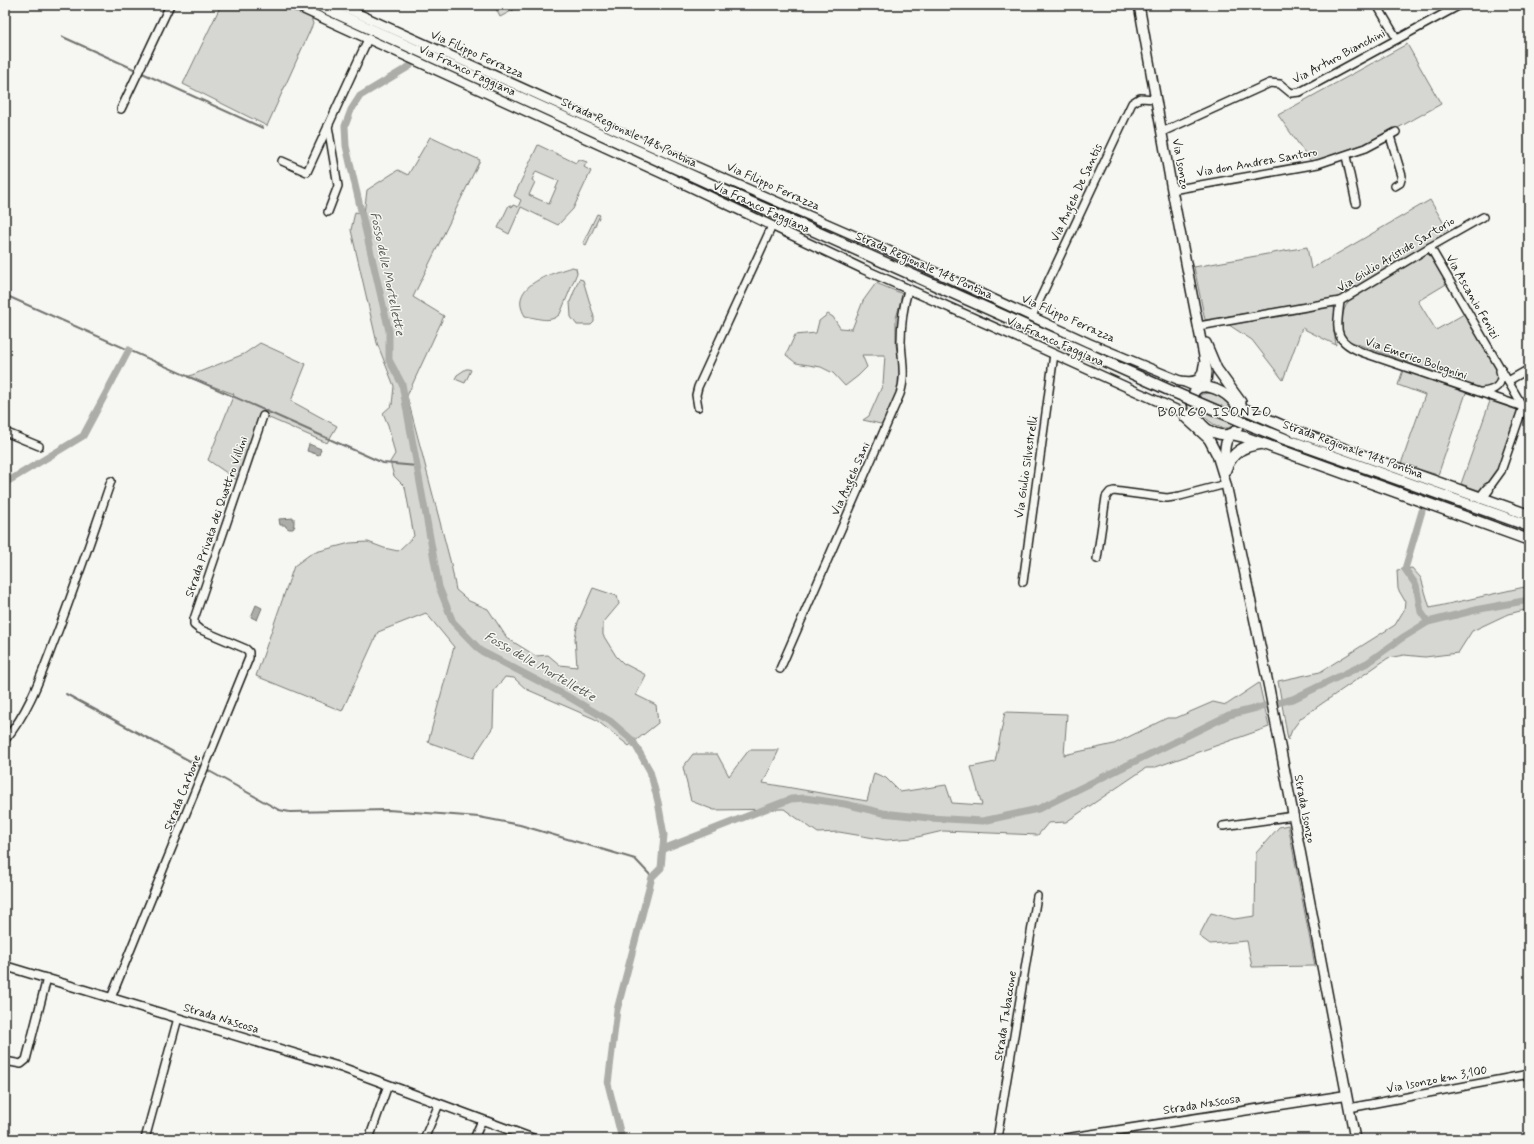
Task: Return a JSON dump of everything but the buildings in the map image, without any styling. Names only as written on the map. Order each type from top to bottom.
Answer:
[{"type":"main road","name":"Strada Regionale 148 Pontina","points":[[318,5],[759,207],[1171,391],[1293,442],[1529,526]]},
{"type":"main road","name":"Via Isonzo","points":[[1139,5],[1172,190],[1199,326],[1208,361]]},
{"type":"main road","points":[[1180,381],[1192,382],[1199,378],[1208,361]]},
{"type":"main road","points":[[1208,361],[1207,379],[1200,388],[1193,392],[1192,398],[1194,411],[1219,460],[1226,484]]},
{"type":"main road","points":[[1208,361],[1220,392]]},
{"type":"main road","points":[[1208,361],[1250,412]]},
{"type":"main road","points":[[1200,388],[1211,388],[1220,392],[1237,406],[1297,432],[1529,515]]},
{"type":"main road","points":[[1226,484],[1225,447],[1226,440],[1238,426],[1241,419],[1237,406]]},
{"type":"main road","points":[[1199,421],[1216,432],[1244,437],[1529,540]]},
{"type":"main road","points":[[1226,468],[1232,456],[1237,452],[1248,446],[1260,444]]},
{"type":"main road","name":"Strada Isonzo","points":[[1226,484],[1269,688],[1355,1139]]},
{"type":"main road","points":[[1481,498],[1488,489]]},
{"type":"street","points":[[121,108],[170,5]]},
{"type":"street","name":"Via Franco Faggiana","points":[[294,5],[665,175],[908,290],[1054,354],[1199,421]]},
{"type":"street","name":"Via Filippo Ferrazza","points":[[339,5],[684,161],[883,248],[1089,343],[1200,388]]},
{"type":"street","points":[[1377,5],[1397,39]]},
{"type":"street","name":"Via Arturo Bianchini","points":[[1162,132],[1270,83],[1280,84],[1291,93],[1300,92],[1460,5]]},
{"type":"street","points":[[282,161],[307,172],[368,39]]},
{"type":"street","name":"Via Angelo De Santis","points":[[1032,316],[1132,103],[1140,98],[1156,99]]},
{"type":"street","points":[[328,125],[338,186],[328,212]]},
{"type":"street","name":"Via don Andrea Santoro","points":[[1172,190],[1300,168],[1346,156],[1366,148],[1393,134],[1402,176],[1402,181],[1395,186]]},
{"type":"street","points":[[1346,156],[1356,202]]},
{"type":"street","name":"Via Giulio Aristide Sartorio","points":[[1199,326],[1340,301],[1483,217]]},
{"type":"street","points":[[698,407],[696,395],[698,387],[772,226]]},
{"type":"street","name":"Via Ascanio Fenizi","points":[[1430,247],[1508,381],[1526,408]]},
{"type":"street","name":"Via Angelo Sani","points":[[780,669],[901,392],[903,378],[901,342],[902,321],[908,290]]},
{"type":"street","name":"Via Emerico Bolognini","points":[[1340,301],[1339,333],[1341,340],[1349,346],[1364,353],[1526,408]]},
{"type":"street","name":"Via Giulio Silvestrelli","points":[[1023,582],[1054,354]]},
{"type":"street","name":"Via Ascanio Fenizi","points":[[1482,392],[1493,390],[1500,383],[1501,375],[1496,359]]},
{"type":"street","points":[[1508,381],[1529,369]]},
{"type":"street","points":[[1172,408],[1189,421],[1210,442]]},
{"type":"street","points":[[1488,489],[1501,471],[1526,408]]},
{"type":"street","name":"Strada Privata dei Quattro Villini","points":[[194,625],[194,617],[262,416]]},
{"type":"street","points":[[5,432],[39,446]]},
{"type":"street","points":[[5,740],[22,717],[40,678],[81,571],[111,481]]},
{"type":"street","points":[[1097,559],[1106,497],[1110,492],[1114,490],[1153,497],[1171,498],[1226,484]]},
{"type":"street","name":"Strada Carbone","points":[[111,998],[250,656],[246,649],[200,630],[194,625]]},
{"type":"street","points":[[1223,826],[1294,816]]},
{"type":"street","name":"Strada Tabaccone","points":[[997,1139],[1036,896]]},
{"type":"street","name":"Strada Nascosa","points":[[5,966],[343,1068],[534,1139]]},
{"type":"street","points":[[5,1061],[20,1064],[26,1060],[47,978]]},
{"type":"street","points":[[145,1139],[178,1018]]},
{"type":"street","name":"Via Isonzo km 3,100","points":[[1349,1108],[1529,1074]]},
{"type":"street","points":[[369,1139],[388,1085]]},
{"type":"street","name":"Strada Nascosa","points":[[1062,1139],[1110,1135],[1346,1095]]},
{"type":"street","points":[[424,1139],[439,1104]]},
{"type":"street","points":[[474,1139],[482,1120]]},
{"type":"shaded area","points":[[221,5],[285,5],[311,17],[313,24],[267,126],[183,84]]},
{"type":"shaded area","points":[[494,5],[523,5],[500,17]]},
{"type":"shaded area","points":[[1407,44],[1441,104],[1369,144],[1312,163],[1278,115]]},
{"type":"shaded area","points":[[430,137],[480,160],[413,297],[444,316],[407,396],[451,564],[456,590],[469,601],[488,609],[507,638],[536,656],[548,655],[560,665],[577,667],[575,638],[578,622],[593,588],[617,596],[619,604],[603,623],[603,635],[616,656],[623,663],[646,675],[636,695],[656,705],[658,723],[629,746],[595,719],[526,689],[514,678],[505,677],[494,691],[493,727],[473,758],[428,742],[454,647],[426,613],[378,632],[342,711],[256,676],[294,566],[312,553],[350,543],[368,542],[398,551],[414,536],[405,487],[394,476],[390,462],[395,454],[388,425],[383,413],[392,405],[394,386],[377,343],[351,230],[355,212],[364,214],[367,190],[398,170],[408,175]]},
{"type":"shaded area","points":[[538,145],[576,163],[578,159],[587,162],[584,167],[591,171],[573,209],[558,225],[521,207],[509,234],[498,228],[509,205],[512,207],[513,205],[518,207],[521,200],[514,196]],"holes":[[[536,171],[559,181],[549,204],[529,195],[535,182],[532,180]]]},
{"type":"shaded area","points":[[1430,200],[1449,232],[1351,293],[1337,298],[1205,320],[1194,267],[1307,247],[1311,269]]},
{"type":"shaded area","points":[[597,214],[600,215],[586,245],[583,243]]},
{"type":"shaded area","points":[[1424,254],[1432,255],[1448,283],[1418,301],[1436,330],[1466,313],[1497,369],[1497,381],[1489,388],[1481,389],[1349,341],[1343,332],[1342,321],[1344,310],[1349,300]]},
{"type":"shaded area","points":[[572,267],[576,268],[577,273],[560,314],[548,320],[525,316],[521,306],[522,297],[526,289],[553,273]]},
{"type":"shaded area","points":[[579,279],[583,280],[594,317],[594,322],[591,325],[577,325],[571,317],[570,302]]},
{"type":"shaded area","points":[[876,283],[903,294],[896,318],[896,345],[901,371],[899,385],[885,425],[863,420],[869,416],[883,384],[885,355],[862,355],[867,367],[845,386],[833,373],[821,367],[796,363],[786,355],[795,335],[816,333],[819,321],[828,314],[833,317],[840,328],[852,329],[863,301]]},
{"type":"shaded area","points":[[1331,306],[1336,311],[1334,331],[1336,345],[1302,328],[1283,380],[1252,340],[1229,325]]},
{"type":"shaded area","points":[[260,343],[306,364],[291,401],[337,426],[327,443],[260,414],[237,480],[208,460],[234,394],[187,377],[244,354]]},
{"type":"shaded area","points":[[466,369],[471,370],[465,383],[455,379],[457,375]]},
{"type":"shaded area","points":[[1403,370],[1466,393],[1438,475],[1401,464],[1425,395],[1398,385]]},
{"type":"shaded area","points":[[1209,393],[1222,399],[1232,410],[1234,421],[1231,426],[1226,428],[1213,424],[1201,411],[1198,404],[1199,396]]},
{"type":"shaded area","points":[[1490,401],[1520,411],[1498,468],[1481,491],[1461,484]]},
{"type":"shaded area","points":[[309,444],[321,449],[319,455],[307,451]]},
{"type":"shaded area","points":[[294,518],[293,526],[295,526],[293,529],[289,529],[285,525],[280,525],[279,519]]},
{"type":"shaded area","points":[[1412,568],[1421,578],[1430,608],[1529,586],[1529,609],[1508,614],[1472,631],[1458,653],[1425,657],[1404,655],[1388,658],[1301,718],[1292,730],[1288,740],[1278,681],[1320,672],[1395,625],[1404,610],[1405,601],[1398,589],[1397,570]]},
{"type":"shaded area","points":[[256,605],[262,608],[257,620],[251,617]]},
{"type":"shaded area","points":[[1259,683],[1269,727],[1153,768],[1146,768],[1066,822],[1048,823],[1038,835],[943,831],[913,838],[886,840],[839,832],[818,833],[784,809],[714,810],[691,801],[683,767],[693,754],[717,754],[729,776],[749,750],[779,750],[763,783],[867,801],[874,773],[886,778],[900,792],[946,785],[952,803],[982,805],[971,767],[995,762],[1005,712],[1067,714],[1064,755],[1114,744],[1167,718],[1176,718],[1213,702],[1226,705]]},
{"type":"shaded area","points":[[1288,825],[1315,966],[1252,967],[1247,941],[1210,944],[1199,936],[1211,913],[1234,919],[1255,916],[1256,853],[1279,827]]},
{"type":"waterway","points":[[63,37],[136,70]]},
{"type":"waterway","name":"Fosso delle Mortellette","points":[[410,66],[360,96],[351,110],[345,126],[346,146],[389,331],[389,360],[402,384],[439,587],[453,622],[481,651],[567,696],[610,721],[633,741],[650,771],[658,802],[664,835],[661,868],[652,877],[617,1010],[608,1084],[622,1139]]},
{"type":"waterway","points":[[140,72],[263,128]]},
{"type":"waterway","points":[[5,295],[383,463],[417,466]]},
{"type":"waterway","points":[[5,483],[83,436],[129,350]]},
{"type":"waterway","points":[[1422,511],[1405,569],[1416,585],[1421,612],[1428,622]]},
{"type":"waterway","points":[[663,849],[791,799],[805,798],[845,804],[883,813],[929,818],[983,821],[1038,809],[1229,715],[1293,699],[1367,663],[1402,638],[1428,622],[1480,609],[1529,600]]},
{"type":"waterway","points":[[66,694],[201,767]]},
{"type":"waterway","points":[[209,771],[279,810],[290,812],[388,810],[479,817],[520,825],[635,859],[652,877]]},
{"type":"waterway","points":[[1340,1139],[1345,1137]]},
{"type":"district","name":"BORGO ISONZO","points":[[1215,412]]}]
